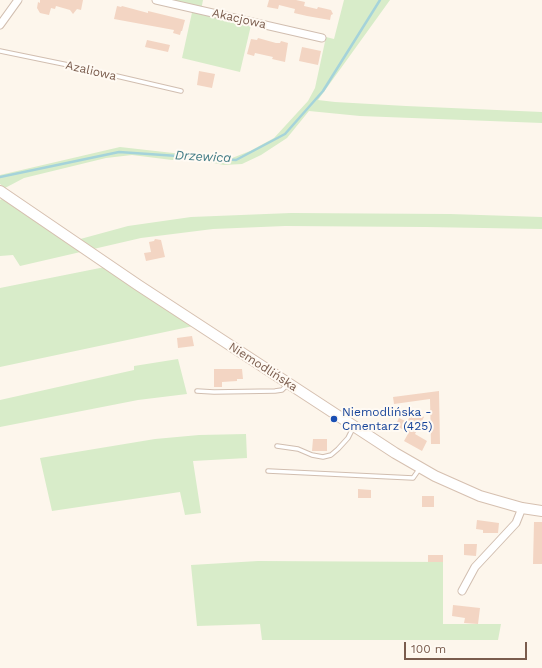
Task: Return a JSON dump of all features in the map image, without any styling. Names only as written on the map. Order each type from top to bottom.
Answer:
[{"type":"main road","name":"Niemodlińska","points":[[0,191],[138,285],[288,384],[354,427],[435,476],[480,496],[522,508],[542,511]]},
{"type":"street","points":[[0,25],[18,0]]},
{"type":"street","name":"Akacjowa","points":[[156,0],[322,38]]},
{"type":"street","points":[[462,591],[475,567],[516,523],[522,508]]},
{"type":"lane","name":"Azaliowa","points":[[0,51],[78,67],[181,91]]},
{"type":"lane","points":[[197,391],[274,391],[282,390],[288,384]]},
{"type":"lane","points":[[277,446],[298,449],[312,455],[323,457],[338,449],[348,438],[354,427]]},
{"type":"lane","points":[[268,471],[413,478],[420,467]]},
{"type":"green space","points":[[156,0],[203,0],[201,10],[252,21],[240,72],[182,58],[193,8]]},
{"type":"green space","points":[[344,0],[390,0],[318,100],[406,106],[542,112],[542,123],[360,116],[309,111],[287,138],[261,155],[242,164],[224,165],[198,160],[172,160],[132,155],[106,158],[24,178],[5,188],[0,184],[0,175],[120,147],[182,154],[202,154],[227,160],[250,151],[274,138],[308,101],[315,88],[326,37],[334,39]]},
{"type":"green space","points":[[0,200],[15,201],[73,241],[128,226],[191,217],[291,213],[450,214],[542,217],[542,229],[285,226],[213,229],[141,238],[20,266],[13,255],[0,256]]},
{"type":"green space","points":[[110,266],[198,325],[0,367],[0,288]]},
{"type":"green space","points":[[178,359],[187,394],[138,400],[0,427],[0,400],[134,370],[134,366]]},
{"type":"green space","points":[[246,434],[247,458],[193,461],[201,513],[185,515],[180,492],[52,511],[40,458],[155,439],[199,435]]},
{"type":"green space","points":[[258,561],[443,562],[443,624],[501,624],[498,640],[262,640],[260,624],[197,626],[191,565]]},
{"type":"building","points":[[40,0],[83,0],[81,10],[77,9],[73,14],[70,10],[56,6],[55,9],[51,8],[49,15],[40,13],[37,8]]},
{"type":"building","points":[[269,0],[296,0],[305,2],[304,6],[331,10],[333,14],[331,15],[330,20],[307,16],[294,13],[295,9],[279,5],[278,9],[267,7]]},
{"type":"building","points":[[117,6],[148,13],[148,11],[185,20],[182,31],[180,35],[173,33],[174,30],[114,19]]},
{"type":"building","points":[[258,38],[276,43],[280,43],[281,41],[288,43],[285,62],[272,59],[273,57],[255,53],[254,56],[247,54],[251,39],[257,40]]},
{"type":"building","points":[[147,40],[170,45],[168,52],[145,47]]},
{"type":"building","points":[[302,47],[321,51],[318,65],[299,61]]},
{"type":"building","points":[[199,71],[215,74],[212,88],[197,85]]},
{"type":"building","points":[[155,239],[161,240],[165,257],[146,261],[144,253],[151,252],[149,242],[154,241]]},
{"type":"building","points":[[192,336],[194,346],[178,348],[177,338]]},
{"type":"building","points":[[214,369],[242,369],[243,379],[222,382],[222,387],[214,387]]},
{"type":"building","points":[[439,391],[440,444],[431,444],[430,399],[394,404],[393,397]]},
{"type":"building","points":[[413,411],[424,417],[415,434],[427,441],[422,451],[404,441],[409,432],[395,426],[399,418],[407,422]]},
{"type":"building","points":[[313,439],[327,439],[327,451],[312,451]]},
{"type":"building","points":[[358,489],[371,490],[371,498],[358,498]]},
{"type":"building","points":[[422,496],[434,496],[434,507],[422,507]]},
{"type":"building","points":[[477,520],[499,523],[498,533],[483,533],[483,530],[476,529]]},
{"type":"building","points":[[534,522],[542,522],[542,564],[533,564]]},
{"type":"building","points":[[464,544],[477,544],[476,556],[464,555]]},
{"type":"building","points":[[428,555],[443,555],[443,562],[428,562]]},
{"type":"building","points":[[453,605],[480,608],[478,624],[464,623],[465,618],[452,616]]},
{"type":"waterway","name":"Drzewica","points":[[0,177],[119,152],[236,160],[285,134],[323,91],[380,0]]},
{"type":"place","name":"Niemodlińska - Cmentarz (425)","points":[[334,419]]}]
